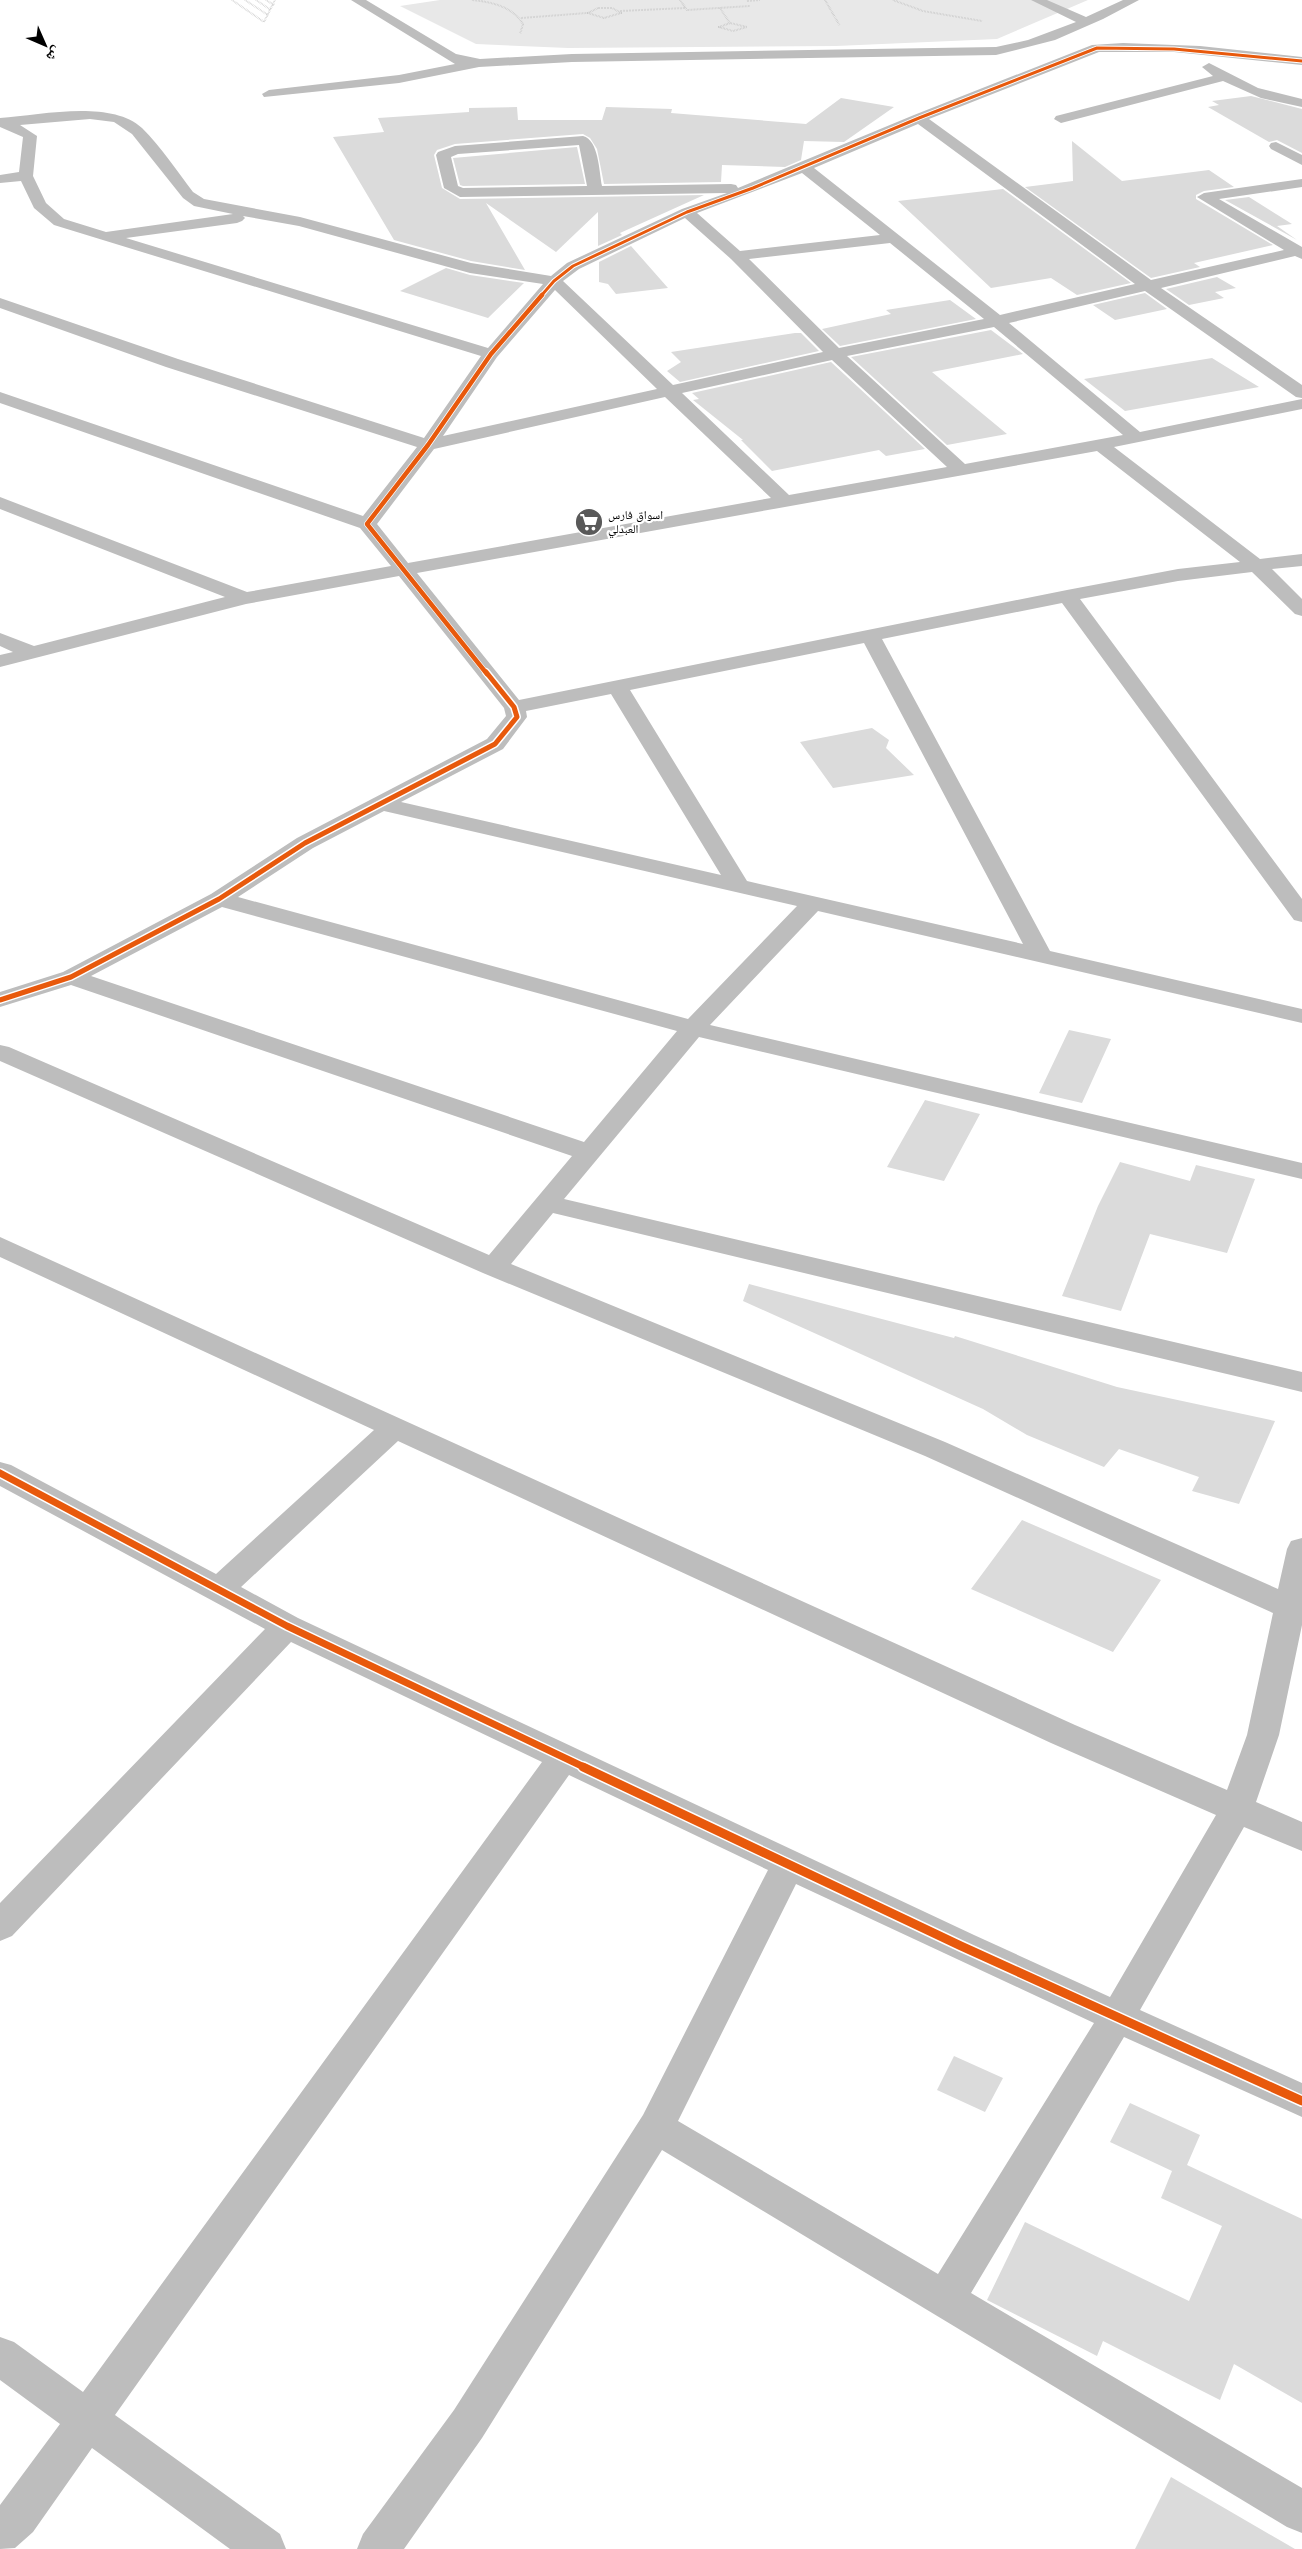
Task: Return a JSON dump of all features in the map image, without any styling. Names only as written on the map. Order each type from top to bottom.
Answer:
[{"type":"street","points":[[359,0],[451,57],[460,61],[480,63]]},
{"type":"street","points":[[1036,0],[1086,22]]},
{"type":"street","points":[[269,94],[399,79],[480,63],[581,58],[972,53],[1038,43],[1132,0]]},
{"type":"street","points":[[367,524],[428,445],[491,354],[554,282],[573,266],[687,212],[753,188],[919,118],[1097,48],[1124,46],[1184,49],[1302,61]]},
{"type":"street","points":[[1184,49],[1224,77],[1277,100],[1302,103]]},
{"type":"street","points":[[1061,119],[1224,77]]},
{"type":"street","points":[[0,122],[90,116],[118,118],[137,131],[193,200],[208,206],[300,222],[452,264],[554,282],[783,500]]},
{"type":"street","points":[[919,118],[1147,285],[1302,393]]},
{"type":"street","points":[[0,122],[22,130],[30,136],[26,176],[39,205],[49,215],[70,226],[491,354]]},
{"type":"street","points":[[595,189],[587,145],[582,140],[455,150],[444,155],[451,188],[456,192],[753,188]]},
{"type":"street","points":[[1276,146],[1302,161]]},
{"type":"street","points":[[804,167],[895,238],[1136,437]]},
{"type":"street","points":[[0,179],[26,176]]},
{"type":"street","points":[[1300,253],[1204,197],[1302,183]]},
{"type":"street","points":[[687,212],[737,256],[835,354],[960,469]]},
{"type":"street","points":[[102,236],[263,215]]},
{"type":"street","points":[[737,256],[895,238]]},
{"type":"street","points":[[0,302],[172,363],[428,445],[835,354],[997,321],[1147,285],[1300,253]]},
{"type":"street","points":[[0,398],[367,524],[514,707],[517,717],[494,744],[305,843],[219,899],[71,976],[0,1000]]},
{"type":"street","points":[[0,661],[245,598],[783,500],[1100,445],[1302,404]]},
{"type":"street","points":[[1100,445],[1257,566],[1302,610]]},
{"type":"street","points":[[0,503],[245,598]]},
{"type":"street","points":[[514,707],[1067,596],[1178,576],[1302,560]]},
{"type":"street","points":[[1067,596],[1292,888],[1302,915]]},
{"type":"street","points":[[870,636],[1040,955]]},
{"type":"street","points":[[0,639],[33,653]]},
{"type":"street","points":[[618,686],[739,886]]},
{"type":"street","points":[[379,803],[1302,1016]]},
{"type":"street","points":[[219,899],[693,1028],[1302,1171]]},
{"type":"street","points":[[493,1267],[587,1152],[693,1028],[813,903]]},
{"type":"street","points":[[71,976],[587,1152]]},
{"type":"street","points":[[0,1052],[493,1267],[935,1449],[1295,1611]]},
{"type":"street","points":[[546,1203],[1302,1382]]},
{"type":"street","points":[[0,1246],[1063,1734],[1302,1837]]},
{"type":"street","points":[[219,1589],[395,1427]]},
{"type":"street","points":[[5,1483],[219,1589],[287,1626],[788,1864],[1302,2101]]},
{"type":"street","points":[[945,2299],[1117,2017],[1237,1809],[1263,1735],[1295,1611],[1302,1549]]},
{"type":"street","points":[[0,1926],[287,1626]]},
{"type":"street","points":[[0,2533],[18,2517],[564,1757]]},
{"type":"street","points":[[378,2549],[468,2424],[656,2127],[788,1864]]},
{"type":"street","points":[[656,2127],[1302,2512]]},
{"type":"street","points":[[0,2356],[265,2549]]},
{"type":"path","points":[[232,0],[264,22],[275,0]]},
{"type":"path","points":[[245,0],[268,15]]},
{"type":"path","points":[[256,0],[271,10]]},
{"type":"path","points":[[266,0],[274,5]]},
{"type":"path","points":[[472,0],[496,5],[511,11],[521,18],[524,24],[522,31],[517,37]]},
{"type":"path","points":[[680,0],[685,8]]},
{"type":"path","points":[[588,13],[592,9],[605,7],[620,11],[685,8],[687,10],[750,6],[746,0]]},
{"type":"path","points":[[746,0],[760,0]]},
{"type":"path","points":[[825,0],[843,30]]},
{"type":"path","points":[[893,0],[923,11],[991,22]]},
{"type":"path","points":[[720,8],[730,23]]},
{"type":"path","points":[[521,18],[588,13],[594,16],[607,17],[618,15],[620,11]]},
{"type":"shaded area","points":[[440,0],[1088,0],[997,39],[836,46],[568,48],[476,44],[400,6]]},
{"type":"building","points":[[1251,96],[1302,109],[1302,153],[1277,140],[1269,142],[1208,107],[1219,105],[1212,101]]},
{"type":"building","points":[[841,98],[894,107],[844,142],[804,141],[801,160],[785,167],[722,165],[721,182],[604,184],[597,149],[590,138],[583,134],[455,144],[437,150],[434,155],[442,188],[460,199],[704,195],[620,233],[622,235],[598,246],[598,212],[556,252],[486,203],[525,270],[471,261],[394,240],[333,137],[384,132],[378,118],[469,112],[469,108],[517,107],[518,120],[602,120],[606,107],[672,109],[671,113],[806,124]]},
{"type":"building","points":[[1072,141],[1122,181],[1209,170],[1234,187],[1204,191],[1196,195],[1196,199],[1273,245],[1194,263],[1200,267],[1151,278],[1025,187],[1073,181]]},
{"type":"building","points":[[577,147],[585,184],[463,186],[460,185],[453,158]]},
{"type":"building","points":[[1003,189],[1131,283],[1077,295],[1051,278],[991,288],[898,201]]},
{"type":"building","points":[[1249,197],[1292,224],[1277,226],[1297,240],[1225,200]]},
{"type":"building","points":[[631,246],[668,288],[616,294],[608,284],[599,282],[599,262]]},
{"type":"building","points":[[446,268],[470,275],[524,283],[488,318],[400,291]]},
{"type":"building","points":[[1217,277],[1236,288],[1215,292],[1224,298],[1189,305],[1166,289]]},
{"type":"building","points":[[1145,293],[1167,309],[1115,320],[1093,305]]},
{"type":"building","points":[[950,300],[976,319],[840,346],[822,329],[891,314],[886,310]]},
{"type":"building","points":[[991,330],[1023,354],[932,372],[1007,434],[947,445],[851,357]]},
{"type":"building","points":[[801,333],[819,351],[680,382],[667,371],[681,362],[671,352]]},
{"type":"building","points":[[1212,358],[1259,387],[1125,411],[1084,379]]},
{"type":"building","points":[[831,362],[925,449],[886,456],[879,450],[772,471],[741,440],[743,440],[693,400],[699,399],[692,393]]},
{"type":"building","points":[[872,728],[889,740],[886,748],[914,775],[833,788],[800,742]]},
{"type":"building","points":[[1069,1030],[1111,1039],[1082,1103],[1039,1093]]},
{"type":"building","points":[[925,1100],[980,1114],[944,1181],[887,1167]]},
{"type":"building","points":[[1120,1162],[1190,1181],[1196,1165],[1255,1179],[1227,1253],[1150,1234],[1121,1311],[1062,1296],[1098,1206]]},
{"type":"building","points":[[749,1284],[954,1338],[955,1336],[1117,1387],[1275,1421],[1239,1504],[1192,1491],[1199,1477],[1119,1449],[1104,1467],[1027,1435],[983,1409],[743,1301]]},
{"type":"building","points":[[1022,1520],[1161,1580],[1113,1652],[971,1589]]},
{"type":"building","points":[[954,2056],[1003,2078],[985,2112],[937,2090]]},
{"type":"building","points":[[1130,2103],[1200,2135],[1187,2165],[1302,2219],[1302,2403],[1234,2364],[1220,2400],[1103,2341],[1097,2356],[987,2300],[1025,2222],[1189,2301],[1222,2226],[1161,2198],[1172,2171],[1110,2142]]},
{"type":"building","points":[[1171,2477],[1295,2549],[1135,2549]]},
{"type":"cycle path","points":[[0,1000],[71,977],[219,899],[305,843],[495,744],[517,717],[514,707],[367,524],[428,445],[491,354],[554,281],[573,266],[687,212],[753,188],[919,118],[1097,48],[1149,47],[1302,61]]},
{"type":"cycle path","points":[[0,1473],[287,1626],[961,1946],[1302,2101]]},
{"type":"place","name":"اسواق فارس العبدلي","points":[[589,522]]}]
